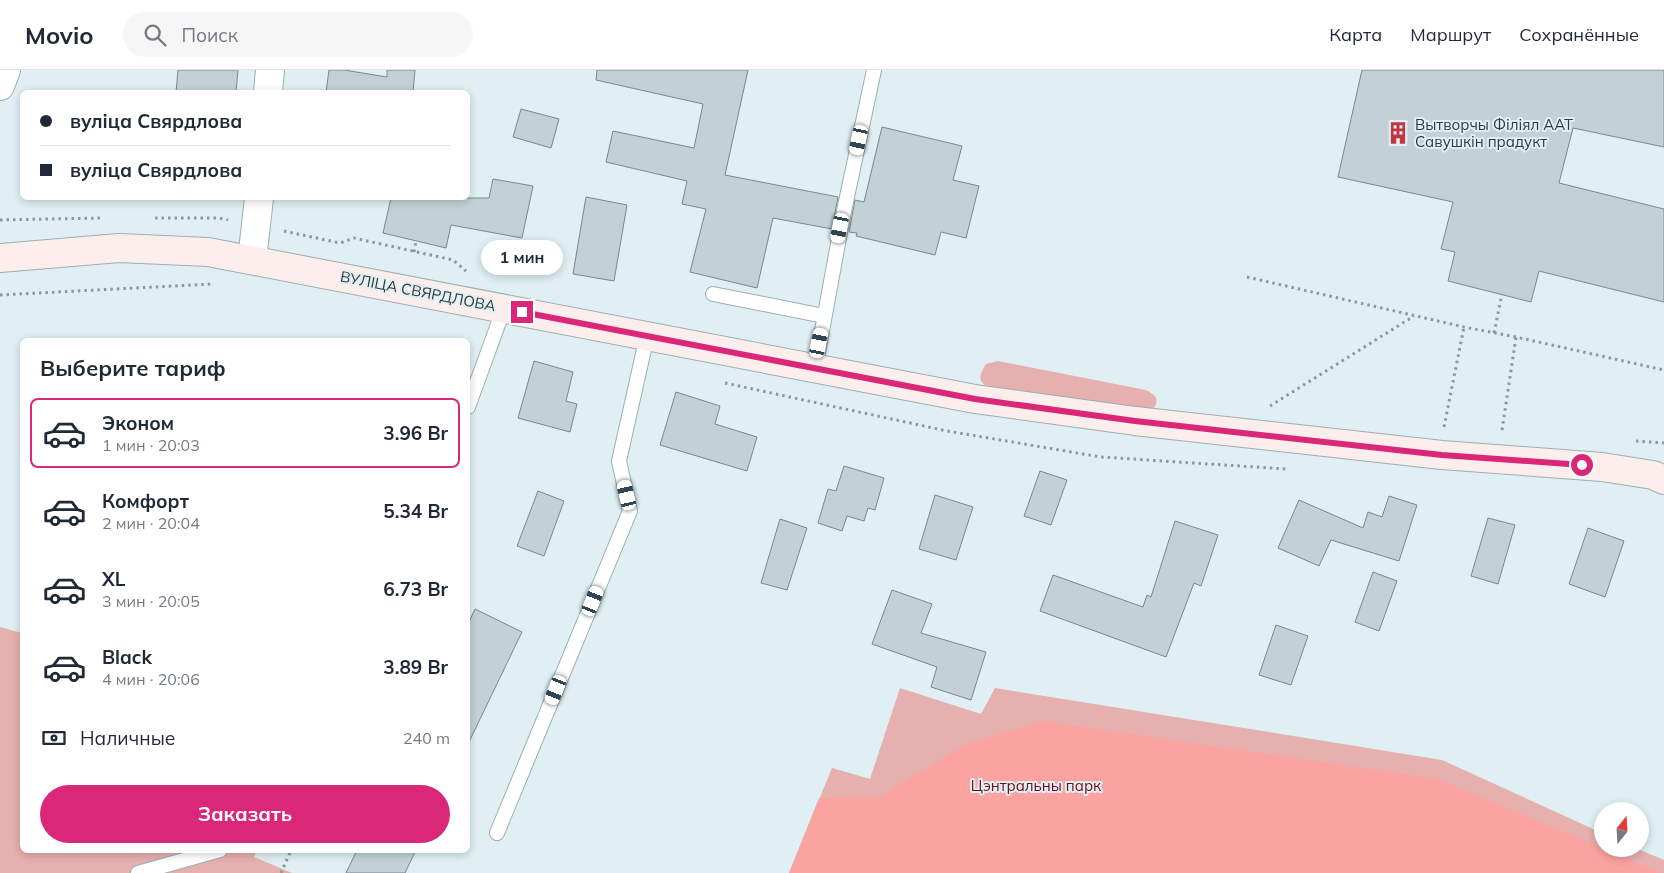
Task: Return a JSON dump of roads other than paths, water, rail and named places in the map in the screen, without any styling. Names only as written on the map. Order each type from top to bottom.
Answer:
[{"type":"main road","name":"ВУЛІЦА СВЯРДЛОВА","points":[[0,258],[119,248],[208,252],[975,399],[1135,421],[1442,455],[1602,466],[1653,475],[1664,480]]},
{"type":"street","points":[[0,86],[6,70]]},
{"type":"street","points":[[268,90],[270,70]]},
{"type":"street","points":[[252,260],[259,200]]},
{"type":"lane","points":[[815,369],[874,70]]},
{"type":"lane","points":[[713,294],[824,316]]},
{"type":"lane","points":[[470,402],[504,308]]},
{"type":"lane","points":[[497,833],[630,512],[619,462],[647,336]]},
{"type":"lane","points":[[138,873],[209,853]]},
{"type":"place","name":"Вытворчы Філіял ААТ Савушкін прадукт","points":[[1398,133]]},
{"type":"park label","name":"Цэнтральны парк","points":[[1036,785]]}]
